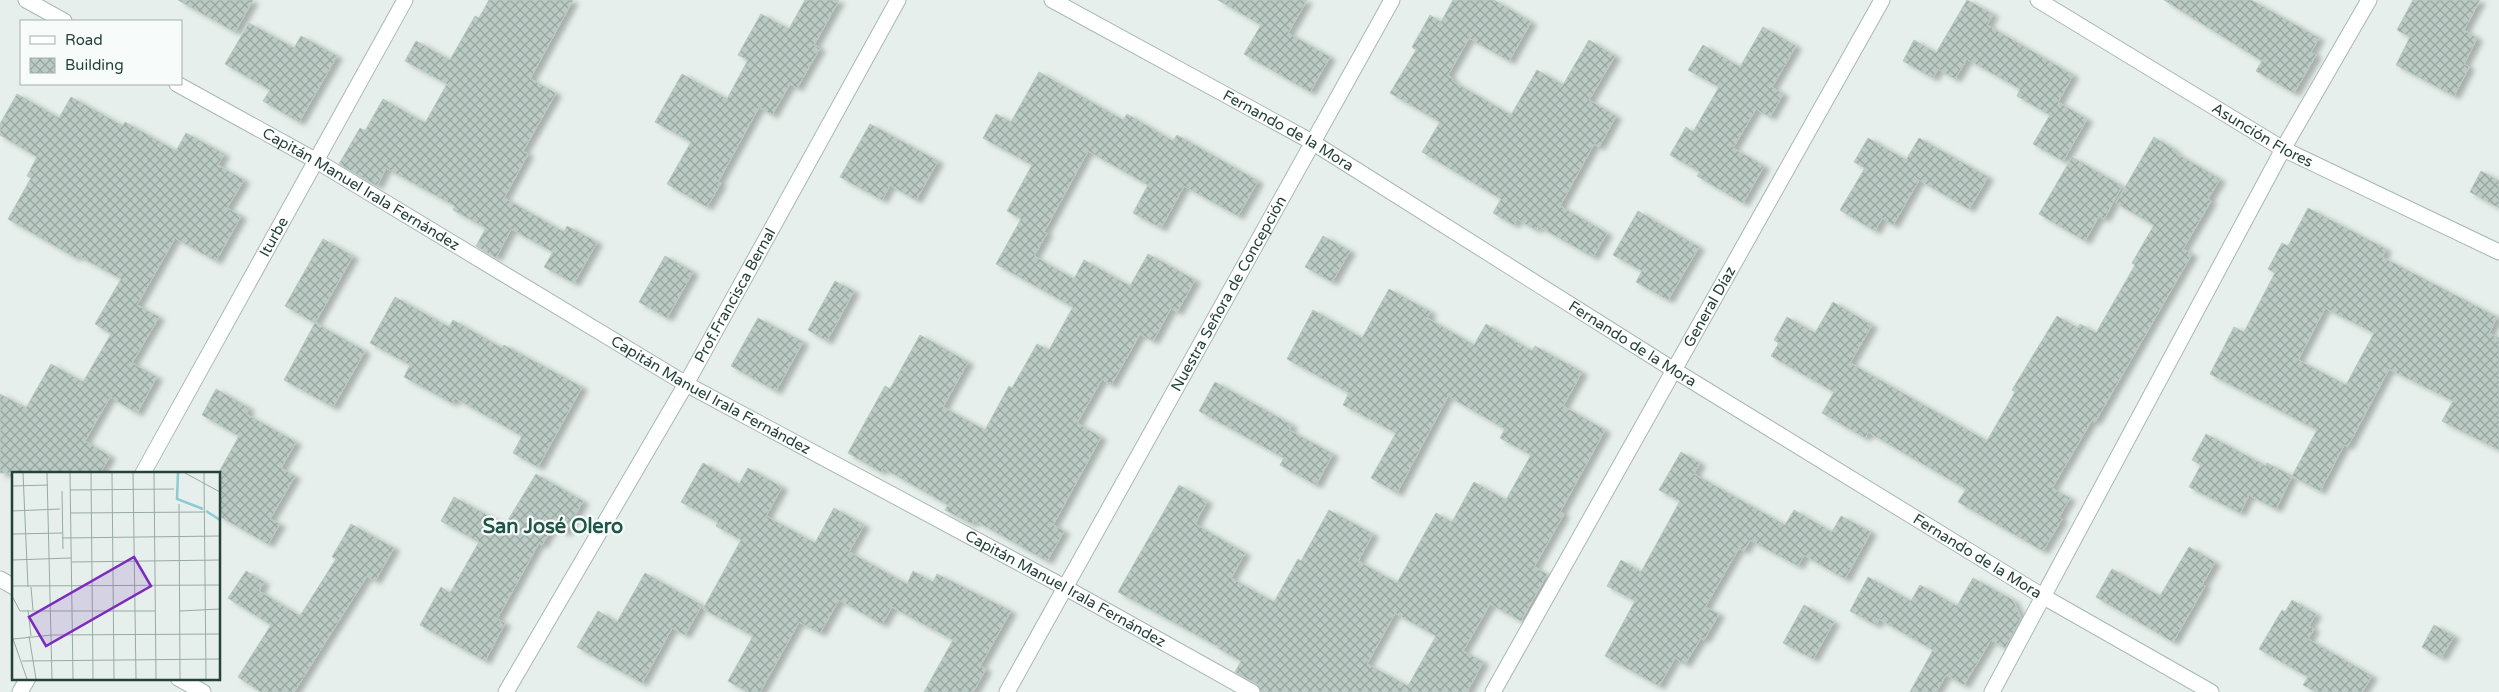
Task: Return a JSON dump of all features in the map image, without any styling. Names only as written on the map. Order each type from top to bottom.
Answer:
[{"type":"street","points":[[26,0],[62,20]]},
{"type":"street","name":"Iturbe","points":[[143,472],[405,0]]},
{"type":"street","name":"Prof.Francisca Bernal","points":[[506,692],[686,384],[898,0]]},
{"type":"street","name":"Fernando de la Mora","points":[[1052,0],[1312,142],[1674,370],[2044,597],[2211,692]]},
{"type":"street","name":"Nuestra Señora de Concepción","points":[[1007,692],[1392,0]]},
{"type":"street","name":"General Díaz","points":[[1493,692],[1882,0]]},
{"type":"street","name":"Asunción Flores","points":[[2038,0],[2283,149],[2499,252]]},
{"type":"street","points":[[1992,692],[2283,149],[2369,0]]},
{"type":"street","name":"Capitán Manuel Irala Fernández","points":[[179,85],[315,160],[686,384],[1066,588],[1252,692]]},
{"type":"street","points":[[0,579],[12,586]]},
{"type":"street","points":[[20,692],[27,680]]},
{"type":"street","points":[[182,680],[203,692]]},
{"type":"building","points":[[178,0],[253,0],[235,32]]},
{"type":"building","points":[[489,0],[573,0],[530,79],[556,93],[523,151],[528,154],[504,198],[564,232],[567,226],[597,242],[574,283],[544,267],[553,252],[511,229],[496,258],[476,246],[486,228],[453,210],[455,206],[386,168],[377,186],[339,164],[360,128],[365,131],[383,99],[425,123],[447,84],[405,61],[416,41],[450,60],[475,16],[479,18]]},
{"type":"building","points":[[805,0],[839,0],[814,45],[820,48],[797,88],[790,84],[772,115],[759,107],[718,182],[721,183],[707,207],[667,184],[691,142],[655,122],[682,74],[727,99],[748,60],[738,55],[761,14],[789,29]]},
{"type":"building","points":[[1218,0],[1307,0],[1288,33],[1330,57],[1310,92],[1244,54],[1261,25]]},
{"type":"building","points":[[1453,0],[1494,0],[1531,22],[1509,61],[1469,38],[1448,75],[1453,79],[1452,81],[1511,115],[1537,70],[1563,85],[1589,40],[1615,56],[1589,100],[1616,116],[1599,147],[1594,144],[1560,206],[1607,233],[1593,257],[1538,226],[1536,230],[1517,219],[1514,225],[1493,213],[1501,199],[1422,152],[1440,122],[1390,93],[1416,50],[1412,47],[1430,15],[1441,22]]},
{"type":"building","points":[[1967,0],[1993,14],[1987,25],[2073,75],[2058,102],[2087,119],[2063,161],[2033,144],[2050,115],[2017,96],[2020,89],[1967,59],[1955,79],[1938,69],[1933,78],[1903,61],[1914,40],[1936,53]]},
{"type":"building","points":[[2164,0],[2251,0],[2319,38],[2311,52],[2316,55],[2294,93],[2256,71],[2262,61]]},
{"type":"building","points":[[2413,0],[2480,0],[2464,30],[2477,38],[2464,64],[2469,67],[2454,96],[2396,65],[2410,37],[2397,30]]},
{"type":"building","points":[[249,23],[294,48],[301,36],[337,56],[299,122],[263,101],[270,90],[225,64]]},
{"type":"building","points":[[1763,27],[1796,46],[1772,87],[1783,94],[1770,117],[1756,109],[1733,148],[1764,166],[1743,203],[1697,176],[1700,172],[1670,155],[1686,127],[1693,132],[1719,87],[1688,70],[1703,45],[1740,67]]},
{"type":"building","points":[[1039,72],[1123,120],[1127,114],[1173,141],[1177,135],[1258,181],[1238,216],[1184,186],[1161,228],[1133,213],[1148,185],[1088,151],[1044,232],[1047,233],[1034,256],[1074,279],[1084,260],[1130,286],[1148,254],[1195,280],[1177,312],[1171,308],[1153,341],[1140,334],[1111,385],[1102,379],[1077,423],[1101,437],[1053,525],[1064,531],[1047,561],[974,520],[972,524],[945,510],[948,505],[883,468],[881,472],[848,453],[885,386],[890,389],[920,335],[968,362],[943,407],[985,430],[1009,386],[1012,388],[1037,344],[1049,350],[1073,307],[996,264],[1021,219],[1007,211],[1032,165],[983,138],[996,114],[1011,122]]},
{"type":"building","points":[[17,94],[59,118],[71,97],[123,126],[125,122],[176,151],[186,133],[224,154],[218,165],[244,180],[227,208],[241,216],[216,261],[175,238],[137,305],[159,317],[132,363],[157,377],[137,413],[110,397],[85,441],[110,456],[101,472],[0,473],[0,394],[26,408],[51,364],[83,382],[111,334],[95,324],[121,279],[77,255],[76,258],[8,219],[31,178],[27,176],[37,157],[0,135],[0,124]]},
{"type":"building","points":[[870,124],[938,161],[916,200],[890,185],[882,200],[840,177]]},
{"type":"building","points":[[2154,137],[2175,150],[2174,152],[2220,179],[2208,199],[2211,201],[2183,249],[2192,254],[2095,422],[2092,420],[2052,488],[2070,498],[2059,517],[2062,519],[2043,551],[1958,502],[1966,489],[1868,432],[1865,438],[1822,413],[1834,392],[1771,356],[1779,343],[1774,340],[1787,317],[1815,333],[1833,302],[1872,325],[1850,363],[1987,441],[2015,392],[2012,390],[2057,316],[2078,328],[2080,324],[2096,333],[2135,265],[2132,263],[2154,225],[2116,203]]},
{"type":"building","points":[[1868,138],[1906,160],[1919,138],[1988,177],[1969,209],[1919,180],[1893,225],[1882,218],[1875,231],[1840,210],[1865,168],[1854,162]]},
{"type":"building","points":[[2072,157],[2122,186],[2104,219],[2099,216],[2085,241],[2039,214]]},
{"type":"building","points":[[2481,171],[2499,181],[2499,208],[2470,192]]},
{"type":"building","points":[[2308,208],[2386,249],[2382,257],[2497,317],[2489,333],[2499,338],[2499,450],[2442,421],[2453,401],[2389,369],[2348,446],[2344,445],[2320,491],[2292,476],[2317,430],[2210,374],[2234,327],[2244,332],[2275,273],[2268,269],[2282,243],[2288,246]],"holes":[[[2325,308],[2374,333],[2346,385],[2298,360]]]},
{"type":"building","points":[[1638,211],[1699,247],[1668,300],[1636,282],[1642,271],[1613,255]]},
{"type":"building","points":[[1323,236],[1350,251],[1332,282],[1305,267]]},
{"type":"building","points":[[323,239],[353,256],[315,323],[285,306]]},
{"type":"building","points":[[665,256],[693,272],[667,318],[639,302]]},
{"type":"building","points":[[835,281],[854,291],[827,341],[808,330]]},
{"type":"building","points":[[1389,289],[1431,312],[1427,318],[1474,345],[1486,324],[1532,351],[1535,346],[1582,372],[1563,406],[1605,430],[1560,512],[1564,514],[1534,567],[1547,574],[1521,621],[1490,604],[1463,651],[1483,662],[1467,692],[1261,692],[1257,684],[1235,672],[1241,661],[1118,592],[1179,485],[1207,501],[1195,524],[1245,553],[1231,578],[1274,602],[1298,559],[1301,561],[1329,510],[1373,534],[1358,561],[1397,583],[1436,513],[1452,522],[1474,482],[1506,500],[1531,455],[1500,438],[1505,429],[1448,396],[1397,493],[1371,478],[1396,433],[1343,405],[1349,393],[1287,359],[1313,310],[1362,338]],"holes":[[[1395,613],[1436,636],[1408,686],[1367,664]]]},
{"type":"building","points":[[395,297],[449,327],[453,320],[502,348],[504,345],[582,387],[538,467],[513,453],[522,436],[455,398],[452,403],[404,377],[410,365],[370,343]]},
{"type":"building","points":[[758,318],[803,342],[776,391],[731,366]]},
{"type":"building","points":[[315,323],[365,351],[333,407],[284,380]]},
{"type":"building","points":[[1215,382],[1292,425],[1289,430],[1333,454],[1316,485],[1280,465],[1284,458],[1199,411]]},
{"type":"building","points":[[216,389],[249,408],[246,414],[296,442],[281,468],[295,476],[270,519],[280,524],[268,544],[220,517],[219,472],[239,436],[202,415]]},
{"type":"building","points":[[2206,434],[2266,466],[2267,463],[2292,476],[2276,509],[2249,495],[2240,513],[2189,487],[2201,465],[2192,460]]},
{"type":"building","points":[[1681,452],[1700,463],[1694,474],[1785,525],[1794,510],[1832,532],[1841,516],[1871,532],[1845,579],[1804,555],[1798,566],[1750,540],[1744,551],[1739,548],[1705,607],[1719,614],[1704,640],[1701,638],[1685,664],[1675,658],[1659,686],[1605,656],[1635,601],[1607,586],[1621,560],[1641,572],[1680,501],[1659,490]]},
{"type":"building","points":[[703,463],[739,484],[748,468],[782,487],[766,516],[815,543],[834,508],[864,525],[849,552],[907,584],[913,571],[933,582],[937,574],[1011,611],[980,666],[986,669],[973,692],[924,692],[953,640],[892,607],[882,624],[839,600],[820,633],[799,622],[760,692],[747,692],[728,681],[753,636],[703,609],[741,540],[716,526],[718,522],[681,502]]},
{"type":"building","points":[[536,474],[583,501],[565,533],[553,526],[542,545],[539,543],[497,619],[505,623],[485,661],[420,625],[441,587],[450,593],[479,542],[441,521],[454,497],[505,525]]},
{"type":"building","points":[[351,524],[394,548],[375,581],[367,576],[294,692],[261,692],[238,677],[271,625],[228,598],[246,571],[264,582],[259,591],[300,616],[336,559],[332,557]]},
{"type":"building","points":[[2189,547],[2215,562],[2202,585],[2205,586],[2173,642],[2096,597],[2112,569],[2160,596]]},
{"type":"building","points":[[645,573],[702,605],[685,635],[672,628],[642,683],[577,647],[598,611],[617,622]]},
{"type":"building","points":[[1868,577],[1911,601],[1920,585],[1957,606],[1973,578],[2013,600],[2021,618],[2005,648],[1991,640],[1964,685],[1946,675],[1936,692],[1910,692],[1933,650],[1879,619],[1876,625],[1850,611]]},
{"type":"building","points":[[2292,600],[2316,614],[2309,626],[2314,629],[2308,639],[2372,676],[2362,692],[2316,692],[2303,685],[2308,677],[2259,649],[2282,610],[2285,612]]},
{"type":"building","points":[[1804,605],[1834,622],[1813,659],[1783,643]]},
{"type":"building","points":[[2434,625],[2454,636],[2441,658],[2422,647]]},
{"type":"district","name":"San José Olero","points":[[553,526]]}]
